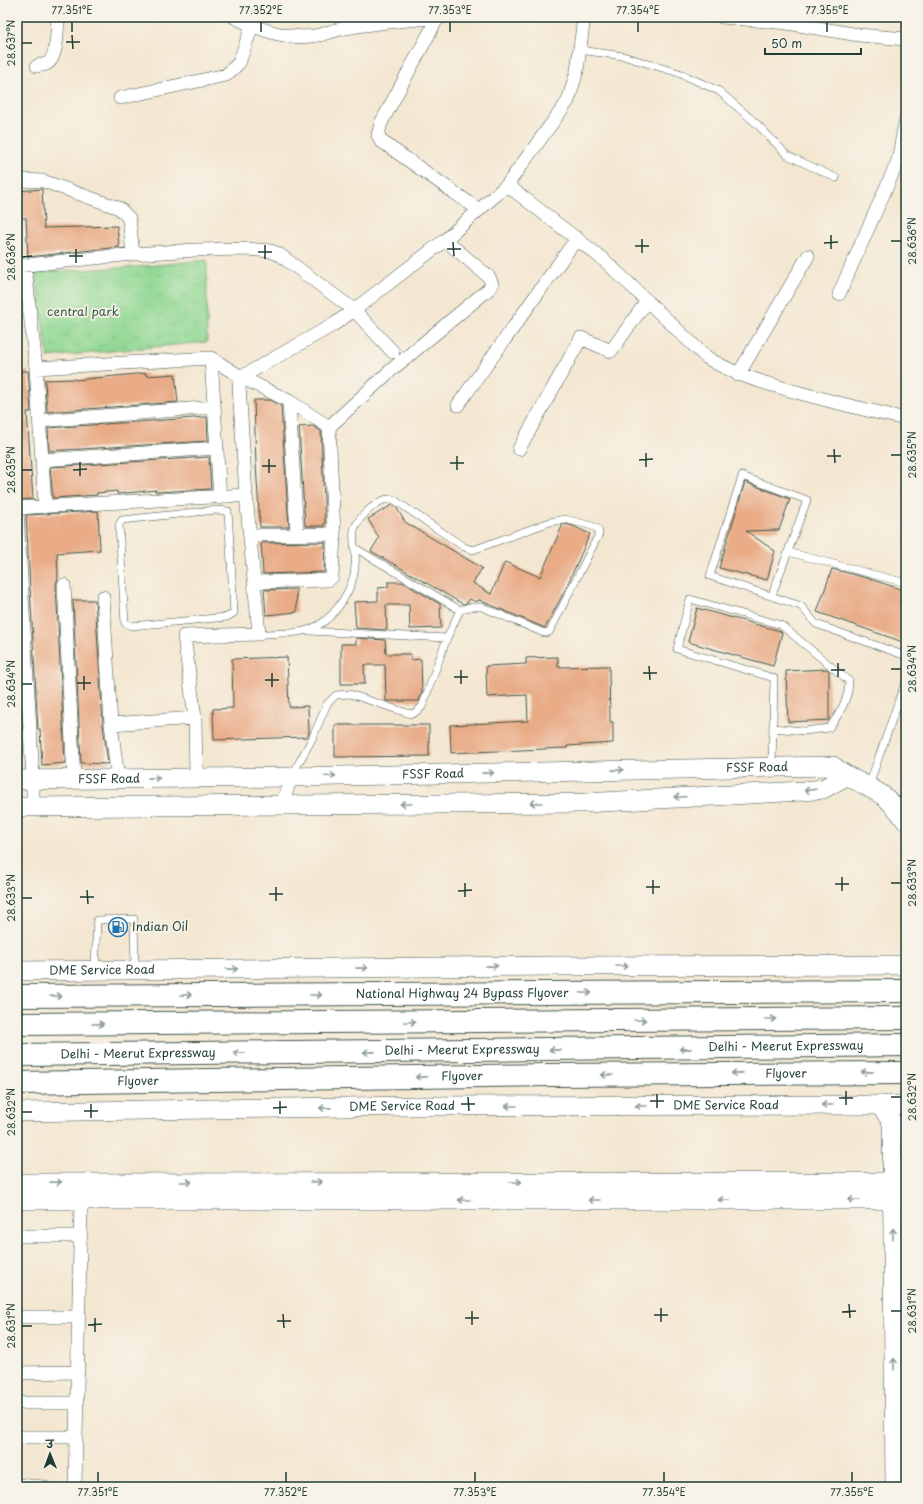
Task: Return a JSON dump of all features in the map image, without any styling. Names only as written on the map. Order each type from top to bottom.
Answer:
[{"type":"highway","name":"National Highway 24 Bypass Flyover","points":[[17,996],[902,991]]},
{"type":"highway","points":[[17,1024],[906,1018]]},
{"type":"highway","name":"Delhi - Meerut Expressway","points":[[17,1055],[906,1045]]},
{"type":"highway","name":"Flyover","points":[[17,1083],[556,1075],[906,1073]]},
{"type":"street","points":[[36,66],[46,64],[51,60],[54,53],[58,17]]},
{"type":"street","points":[[234,17],[252,26],[283,35],[302,37],[319,35],[345,28],[443,17]]},
{"type":"street","points":[[345,28],[358,17]]},
{"type":"street","points":[[196,778],[195,718],[184,636],[260,634],[246,495],[239,386],[241,377],[333,325],[354,310],[445,240],[507,185],[568,101],[577,71],[584,17]]},
{"type":"street","points":[[722,17],[787,23],[859,35],[906,39]]},
{"type":"street","points":[[438,18],[381,123],[378,135],[381,141],[479,210]]},
{"type":"street","points":[[120,98],[226,75],[239,63],[252,26]]},
{"type":"street","points":[[839,294],[898,161],[906,118]]},
{"type":"street","points":[[17,180],[43,181],[119,208],[129,218],[133,254]]},
{"type":"street","points":[[507,185],[604,260],[706,357],[721,367],[738,375],[819,399],[906,419]]},
{"type":"street","points":[[458,405],[576,238]]},
{"type":"street","points":[[329,427],[390,371],[490,288],[492,284],[488,277],[445,240]]},
{"type":"street","points":[[45,507],[36,368],[21,266],[133,254],[221,249],[271,251],[280,255],[354,310],[393,352]]},
{"type":"street","points":[[738,375],[808,256]]},
{"type":"street","points":[[519,449],[581,338],[611,351],[647,301]]},
{"type":"street","points":[[36,368],[211,358],[241,377],[289,401],[329,427]]},
{"type":"street","points":[[211,358],[220,498]]},
{"type":"street","points":[[289,401],[297,534]]},
{"type":"street","points":[[39,421],[214,407]]},
{"type":"street","points":[[255,582],[331,579],[334,534],[329,427]]},
{"type":"street","points":[[42,460],[217,448]]},
{"type":"street","points":[[17,508],[220,498],[246,495]]},
{"type":"street","points":[[17,513],[25,807]]},
{"type":"street","points":[[251,535],[334,534]]},
{"type":"street","points":[[64,585],[74,779]]},
{"type":"street","points":[[103,597],[111,724],[118,779]]},
{"type":"street","points":[[111,724],[195,718]]},
{"type":"street","name":"FSSF Road","points":[[25,779],[291,777],[833,766],[846,776],[882,795],[897,808],[906,821]]},
{"type":"street","points":[[557,803],[559,772]]},
{"type":"street","name":"FSSF Road","points":[[25,807],[557,803],[803,791],[823,789],[846,776]]},
{"type":"street","points":[[282,805],[291,777]]},
{"type":"street","name":"DME Service Road","points":[[17,972],[544,966],[906,965]]},
{"type":"street","points":[[880,1105],[892,1122],[895,1487]]},
{"type":"street","name":"DME Service Road","points":[[17,1112],[411,1106],[906,1105]]},
{"type":"street","points":[[17,1183],[147,1191],[893,1191]]},
{"type":"street","points":[[17,1200],[81,1200],[147,1191]]},
{"type":"street","points":[[75,1487],[81,1200]]},
{"type":"street","points":[[17,1236],[81,1236]]},
{"type":"street","points":[[17,1317],[79,1316]]},
{"type":"street","points":[[17,1374],[78,1372]]},
{"type":"street","points":[[17,1403],[77,1403]]},
{"type":"street","points":[[17,1437],[76,1437]]},
{"type":"street","points":[[17,1485],[44,1487]]},
{"type":"lane","points":[[580,50],[623,56],[679,72],[719,91],[757,124],[787,155],[836,178]]},
{"type":"lane","points":[[772,595],[807,500],[742,476],[710,576],[772,595],[801,606],[816,624],[906,656]]},
{"type":"lane","points":[[304,630],[316,626],[326,620],[342,601],[349,587],[356,566],[354,535],[358,522],[377,503],[384,499],[393,499],[464,547],[473,550],[558,520],[573,519],[592,526],[598,530],[598,539],[549,632],[539,632],[482,607],[460,610],[355,548]]},
{"type":"lane","points":[[228,511],[234,613],[227,617],[183,620],[131,626],[125,624],[120,525],[122,520],[127,518],[228,511]]},
{"type":"lane","points":[[788,552],[906,583]]},
{"type":"lane","points":[[772,768],[774,678],[677,649],[690,599],[781,625],[849,681],[849,692],[838,717],[829,728],[804,730],[773,728]]},
{"type":"lane","points":[[291,777],[312,739],[328,704],[336,695],[350,694],[413,714],[422,708],[447,638],[460,610]]},
{"type":"lane","points":[[183,620],[184,636]]},
{"type":"lane","points":[[260,634],[304,630],[447,638]]},
{"type":"lane","points":[[868,787],[906,680]]},
{"type":"lane","points":[[95,971],[97,920],[134,919],[135,970]]},
{"type":"green space","name":"central park","points":[[207,260],[207,342],[48,357],[35,272],[136,267]]},
{"type":"building","points":[[42,189],[44,228],[117,226],[119,247],[28,257],[26,218],[17,218],[17,191]]},
{"type":"building","points":[[17,371],[28,371],[31,412],[27,412],[33,499],[17,500]]},
{"type":"building","points":[[146,373],[146,376],[175,374],[178,402],[47,412],[45,380],[75,380]]},
{"type":"building","points":[[254,400],[270,400],[281,406],[289,527],[260,527]]},
{"type":"building","points":[[207,417],[208,441],[49,451],[48,428]]},
{"type":"building","points":[[313,426],[321,431],[324,526],[305,526],[299,427]]},
{"type":"building","points":[[209,457],[211,489],[156,492],[156,490],[117,494],[117,491],[97,493],[97,495],[53,498],[50,467]]},
{"type":"building","points":[[745,482],[790,499],[779,530],[746,531],[775,551],[767,580],[719,568]]},
{"type":"building","points":[[392,505],[396,507],[405,522],[482,568],[473,583],[491,594],[505,562],[540,577],[563,524],[573,526],[590,534],[565,590],[545,628],[479,600],[476,602],[470,599],[467,603],[463,604],[371,551],[379,538],[368,519]]},
{"type":"building","points":[[98,511],[100,550],[57,553],[58,577],[56,585],[65,763],[42,765],[40,729],[38,729],[26,515]]},
{"type":"building","points":[[325,542],[324,572],[263,574],[261,543]]},
{"type":"building","points":[[832,569],[867,578],[906,591],[906,643],[817,612]]},
{"type":"building","points":[[388,582],[402,582],[440,604],[441,628],[410,629],[409,605],[386,605],[387,630],[356,628],[354,602],[378,601],[378,588],[388,587]]},
{"type":"building","points":[[296,589],[297,612],[266,615],[264,590]]},
{"type":"building","points":[[73,600],[95,600],[103,725],[108,764],[81,763]]},
{"type":"building","points":[[697,608],[780,631],[782,633],[773,666],[688,642]]},
{"type":"building","points":[[356,638],[385,640],[386,654],[411,654],[411,660],[421,659],[422,692],[419,701],[386,701],[385,665],[364,665],[365,684],[341,684],[341,644],[356,644]]},
{"type":"building","points":[[17,656],[22,729],[17,730]]},
{"type":"building","points":[[287,657],[289,707],[308,706],[309,733],[307,737],[214,740],[213,709],[233,708],[232,659]]},
{"type":"building","points":[[558,657],[558,667],[609,666],[610,722],[613,722],[613,743],[567,746],[567,748],[451,753],[450,725],[528,721],[527,695],[487,697],[486,666],[526,664],[526,658]]},
{"type":"building","points":[[827,669],[829,671],[829,720],[788,722],[786,671]]},
{"type":"building","points":[[335,725],[429,725],[429,756],[335,757]]},
{"type":"place","name":"Indian Oil","points":[[118,927]]}]
